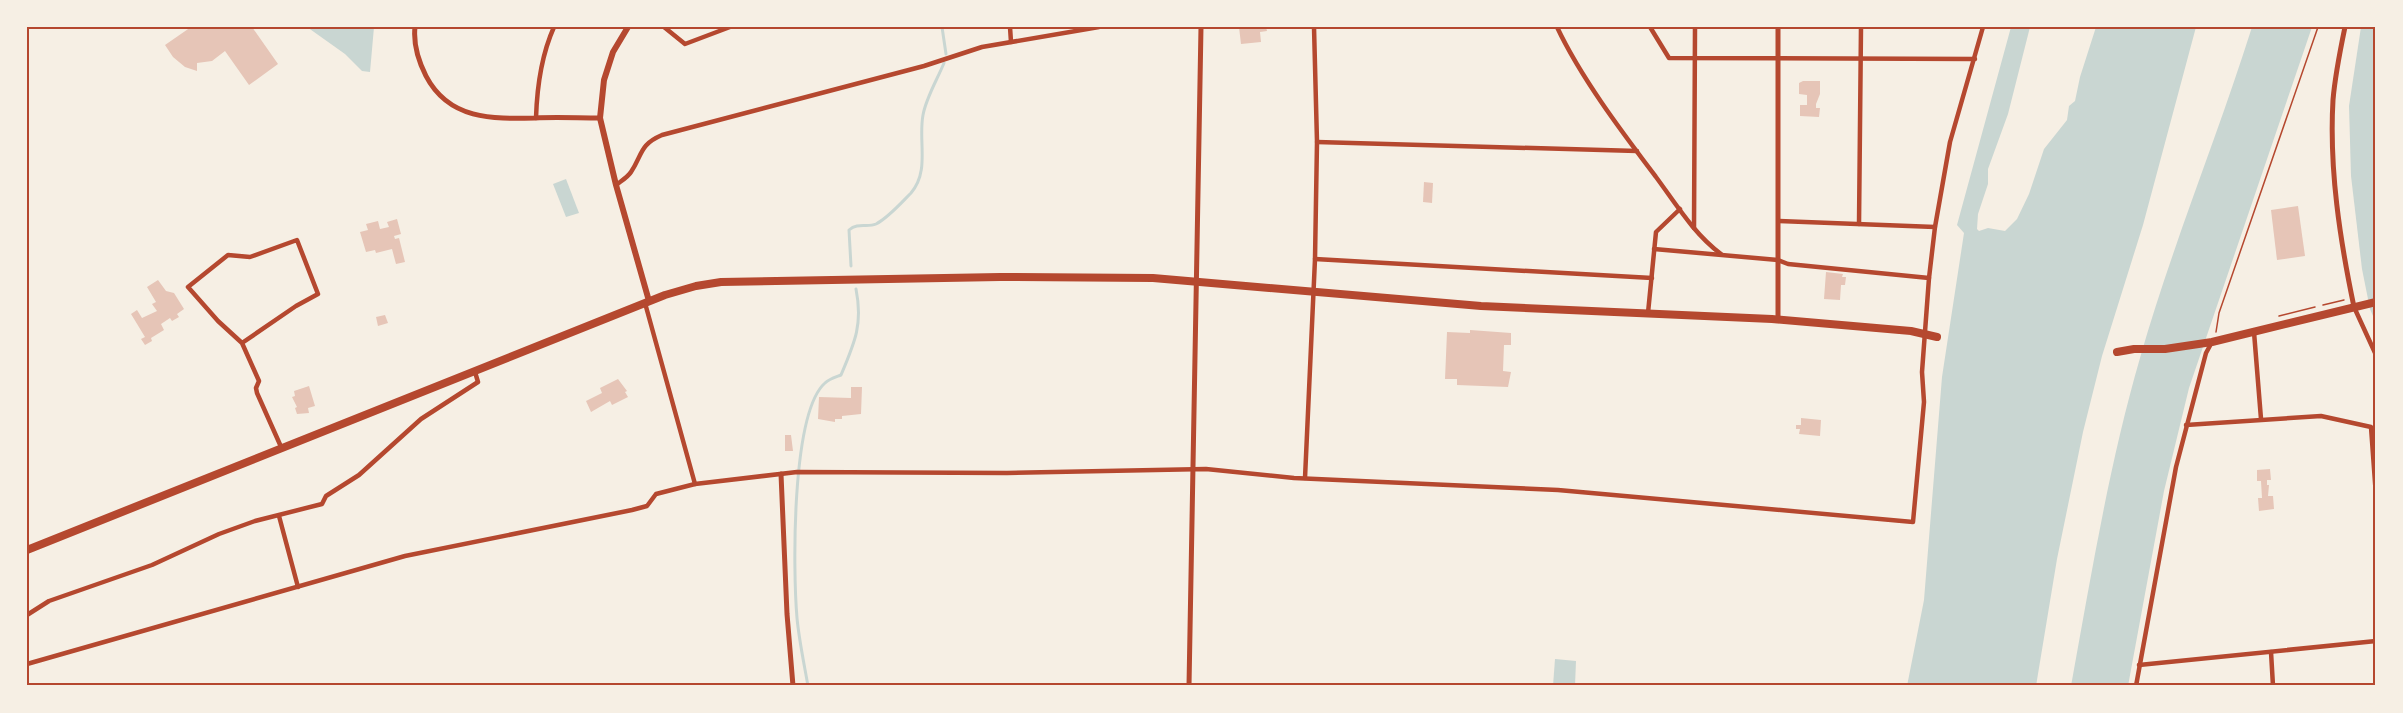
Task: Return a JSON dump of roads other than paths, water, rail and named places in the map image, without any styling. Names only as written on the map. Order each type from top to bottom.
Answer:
[{"type":"highway","points":[[27,550],[678,290],[721,282],[1051,277],[1195,280],[1481,306],[1778,320],[1911,331],[1937,336]]},
{"type":"highway","points":[[2117,352],[2209,343],[2376,302]]},
{"type":"main road","points":[[628,27],[613,52],[603,80],[600,118],[647,302]]},
{"type":"street","points":[[415,27],[415,43],[422,67],[437,92],[462,111],[500,119],[600,118]]},
{"type":"street","points":[[536,118],[537,89],[542,63],[554,27]]},
{"type":"street","points":[[664,27],[685,44],[730,27]]},
{"type":"street","points":[[1010,27],[1011,42]]},
{"type":"street","points":[[616,185],[630,174],[639,153],[646,144],[662,135],[924,66],[982,47],[1099,27]]},
{"type":"street","points":[[1189,686],[1201,27]]},
{"type":"street","points":[[1305,478],[1315,259],[1317,142],[1314,27]]},
{"type":"street","points":[[1557,27],[1576,61],[1637,152],[1694,228],[1710,246],[1721,254]]},
{"type":"street","points":[[1650,27],[1669,58],[1975,59]]},
{"type":"street","points":[[1694,228],[1695,27]]},
{"type":"street","points":[[1778,27],[1778,320]]},
{"type":"street","points":[[1859,224],[1862,27]]},
{"type":"street","points":[[27,664],[344,572],[442,548],[647,506],[656,494],[695,484],[804,471],[1226,470],[1305,478],[1558,490],[1913,522],[1924,402],[1922,372],[1929,278],[1935,227],[1950,142],[1983,27]]},
{"type":"street","points":[[2344,27],[2333,99],[2332,143],[2342,239],[2351,293],[2376,355]]},
{"type":"street","points":[[1317,142],[1637,152]]},
{"type":"street","points":[[1648,314],[1656,232],[1680,209]]},
{"type":"street","points":[[1779,221],[1935,227]]},
{"type":"street","points":[[242,344],[296,306],[318,294],[297,240],[249,257],[228,255],[188,287],[242,344],[259,381],[255,388],[256,393],[282,449]]},
{"type":"street","points":[[1654,249],[1778,260],[1788,264],[1929,278]]},
{"type":"street","points":[[1315,259],[1652,278]]},
{"type":"street","points":[[647,302],[695,484]]},
{"type":"street","points":[[2254,332],[2261,419]]},
{"type":"street","points":[[2136,686],[2186,425],[2209,343]]},
{"type":"street","points":[[27,615],[49,601],[152,565],[219,534],[322,504],[326,496],[359,475],[421,419],[478,382],[475,372]]},
{"type":"street","points":[[2186,425],[2321,416],[2371,427],[2376,496]]},
{"type":"street","points":[[781,474],[787,614],[793,686]]},
{"type":"street","points":[[279,516],[298,587]]},
{"type":"street","points":[[2139,665],[2376,641]]},
{"type":"street","points":[[2271,652],[2273,686]]},
{"type":"waterway","points":[[942,27],[946,54]]},
{"type":"waterway","points":[[851,266],[849,230],[856,226],[873,225],[881,221],[911,193],[917,184],[922,166],[924,109],[944,63]]},
{"type":"waterway","points":[[808,686],[799,635],[796,596],[795,531],[800,458],[814,400],[825,383],[841,375],[854,343],[859,313],[856,289]]}]
